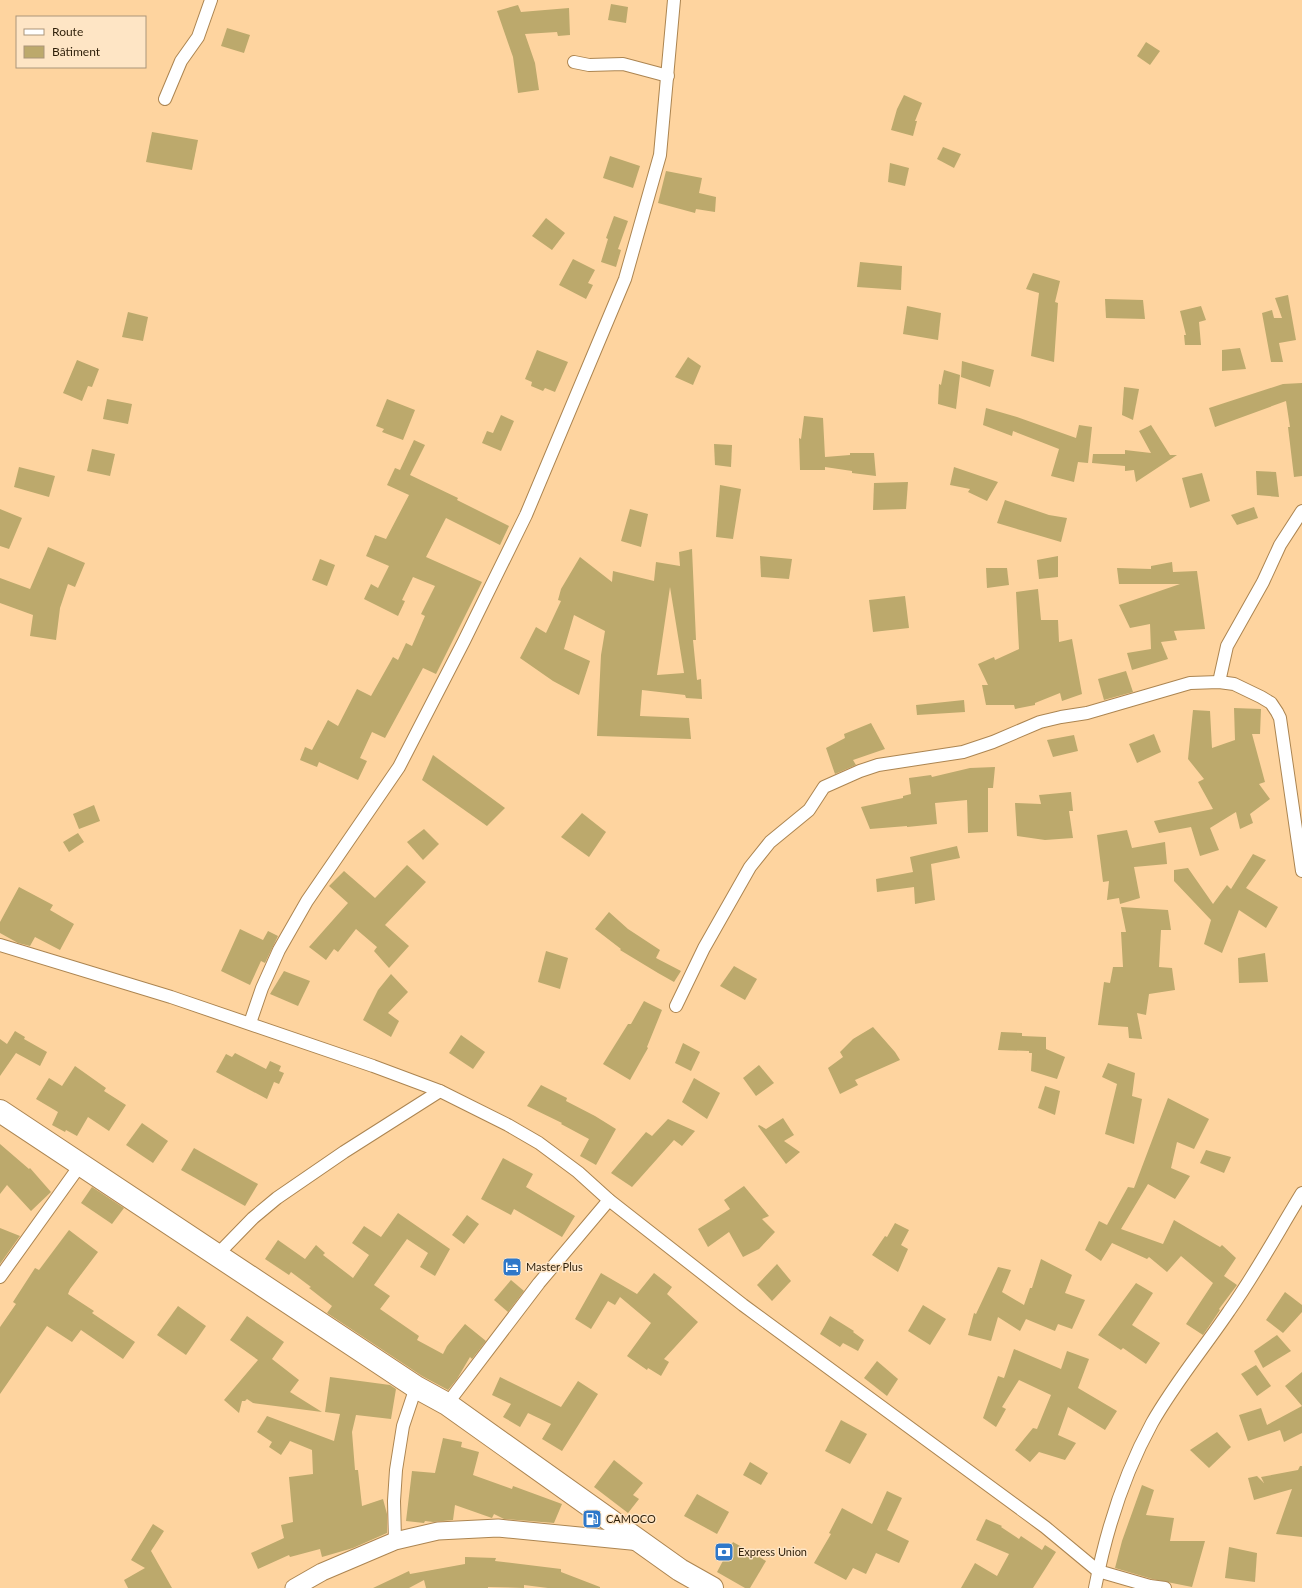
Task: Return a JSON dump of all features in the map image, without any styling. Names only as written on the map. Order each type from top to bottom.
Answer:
[{"type":"highway","points":[[0,1111],[416,1386],[447,1404],[680,1570],[712,1588]]},
{"type":"main road","points":[[294,1588],[322,1572],[395,1541],[438,1531],[498,1528],[642,1542]]},
{"type":"street","points":[[166,100],[181,61],[198,37],[210,0]]},
{"type":"street","points":[[250,1023],[262,988],[279,950],[307,901],[399,767],[526,515],[625,278],[660,155],[674,0]]},
{"type":"street","points":[[574,62],[589,65],[623,64],[668,76]]},
{"type":"street","points":[[1219,682],[1227,646],[1263,582],[1280,546],[1302,511]]},
{"type":"street","points":[[676,1006],[704,948],[750,867],[770,842],[809,810],[824,787],[860,771],[878,765],[963,752],[993,742],[1047,720],[1087,713],[1190,683],[1219,682],[1234,684],[1261,696],[1271,703],[1277,712],[1280,718],[1290,779],[1302,871]]},
{"type":"street","points":[[0,945],[171,997],[250,1023],[440,1091],[508,1125],[539,1143],[578,1172],[609,1200],[743,1305],[1045,1527],[1098,1571],[1150,1586],[1165,1588]]},
{"type":"street","points":[[217,1255],[253,1218],[277,1198],[344,1152],[440,1091]]},
{"type":"street","points":[[0,1277],[81,1164]]},
{"type":"street","points":[[1095,1588],[1098,1571],[1120,1492],[1132,1463],[1152,1424],[1165,1402],[1230,1310],[1302,1193]]},
{"type":"street","points":[[447,1404],[539,1283],[609,1200]]},
{"type":"street","points":[[395,1541],[394,1501],[396,1470],[403,1426],[416,1386]]},
{"type":"building","points":[[611,4],[628,7],[626,23],[608,20]]},
{"type":"building","points":[[518,5],[521,12],[569,8],[570,35],[558,36],[557,32],[525,34],[535,63],[539,90],[518,93],[513,57],[497,11]]},
{"type":"building","points":[[227,28],[250,35],[244,53],[221,46]]},
{"type":"building","points":[[1146,42],[1160,51],[1150,65],[1137,56]]},
{"type":"building","points":[[904,95],[922,103],[915,121],[917,121],[913,136],[891,130],[897,109]]},
{"type":"building","points":[[152,132],[198,140],[192,170],[146,162]]},
{"type":"building","points":[[943,147],[961,154],[954,168],[937,159]]},
{"type":"building","points":[[610,156],[640,166],[633,188],[603,178]]},
{"type":"building","points":[[890,163],[909,168],[905,186],[888,182]]},
{"type":"building","points":[[666,171],[702,178],[699,193],[716,197],[715,212],[696,209],[695,213],[658,203]]},
{"type":"building","points":[[614,216],[628,221],[618,249],[621,250],[616,267],[601,262],[608,239],[606,238]]},
{"type":"building","points":[[546,218],[565,233],[552,250],[532,236]]},
{"type":"building","points":[[573,259],[595,270],[588,283],[593,285],[586,299],[559,285]]},
{"type":"building","points":[[860,262],[902,266],[901,290],[857,287]]},
{"type":"building","points":[[1033,273],[1060,281],[1055,302],[1058,303],[1054,362],[1031,356],[1039,293],[1026,289]]},
{"type":"building","points":[[1288,295],[1296,340],[1279,343],[1283,362],[1271,362],[1262,313],[1272,310],[1274,318],[1282,318],[1275,298]]},
{"type":"building","points":[[1105,299],[1143,300],[1145,319],[1106,318]]},
{"type":"building","points":[[907,306],[941,313],[938,340],[903,334]]},
{"type":"building","points":[[1201,306],[1206,320],[1199,322],[1201,345],[1185,345],[1184,335],[1186,335],[1180,311]]},
{"type":"building","points":[[128,312],[148,317],[143,341],[122,337]]},
{"type":"building","points":[[1240,348],[1246,369],[1222,371],[1222,350]]},
{"type":"building","points":[[537,350],[568,362],[555,392],[545,388],[543,391],[531,386],[532,382],[525,379]]},
{"type":"building","points":[[688,357],[701,366],[693,385],[675,377]]},
{"type":"building","points":[[77,360],[99,369],[92,387],[88,386],[82,401],[63,393]]},
{"type":"building","points":[[962,361],[994,370],[990,387],[961,377]]},
{"type":"building","points":[[944,370],[960,375],[956,409],[938,404],[939,384],[941,385]]},
{"type":"building","points":[[1302,383],[1302,476],[1294,477],[1288,427],[1290,427],[1286,401],[1215,427],[1209,408],[1283,384]]},
{"type":"building","points":[[1124,387],[1139,389],[1133,420],[1122,415]]},
{"type":"building","points":[[107,399],[132,404],[128,424],[103,419]]},
{"type":"building","points":[[387,399],[415,410],[403,440],[382,432],[384,429],[376,426]]},
{"type":"building","points":[[986,408],[1017,417],[1076,438],[1079,425],[1092,427],[1088,463],[1078,462],[1074,482],[1051,476],[1059,449],[1013,431],[1012,436],[983,425]]},
{"type":"building","points":[[501,415],[514,421],[501,451],[482,443],[487,431],[493,433]]},
{"type":"building","points":[[804,416],[823,418],[825,457],[850,455],[850,453],[874,453],[876,476],[852,473],[852,471],[825,467],[825,470],[800,470],[799,438],[801,439]]},
{"type":"building","points":[[1151,425],[1170,455],[1177,455],[1136,482],[1134,470],[1125,471],[1125,466],[1092,463],[1093,454],[1125,454],[1125,450],[1151,453],[1139,431]]},
{"type":"building","points":[[414,440],[425,445],[410,475],[458,498],[457,500],[509,526],[500,545],[446,518],[426,557],[482,582],[436,674],[423,668],[385,738],[372,732],[360,758],[367,761],[358,780],[319,762],[317,767],[300,760],[305,747],[312,750],[328,720],[338,726],[357,689],[371,696],[393,657],[398,660],[406,643],[412,646],[425,616],[421,614],[435,586],[413,577],[402,600],[405,601],[398,616],[364,599],[371,584],[378,588],[389,566],[366,556],[375,535],[386,539],[409,495],[387,485],[395,468],[400,470]]},
{"type":"building","points":[[714,444],[732,445],[731,467],[715,465]]},
{"type":"building","points":[[92,449],[115,454],[110,476],[87,471]]},
{"type":"building","points":[[19,467],[55,476],[49,497],[14,487]]},
{"type":"building","points":[[954,467],[998,482],[987,501],[968,492],[970,489],[950,485]]},
{"type":"building","points":[[1256,471],[1276,472],[1279,497],[1257,495]]},
{"type":"building","points":[[1202,473],[1210,501],[1190,508],[1182,478]]},
{"type":"building","points":[[908,482],[906,509],[873,510],[874,483]]},
{"type":"building","points":[[720,485],[741,489],[733,539],[716,537]]},
{"type":"building","points":[[1005,500],[1049,515],[1067,518],[1061,542],[997,523]]},
{"type":"building","points":[[1254,507],[1258,518],[1237,525],[1231,515]]},
{"type":"building","points":[[0,509],[22,518],[9,549],[0,546]]},
{"type":"building","points":[[630,509],[648,514],[641,547],[621,541]]},
{"type":"building","points":[[48,547],[85,563],[75,587],[68,584],[60,608],[56,640],[30,636],[33,615],[0,603],[0,578],[30,589]]},
{"type":"building","points":[[692,549],[696,640],[693,640],[697,680],[701,679],[702,699],[686,698],[685,695],[642,690],[640,716],[689,718],[691,739],[597,736],[601,655],[605,631],[574,615],[564,649],[590,661],[579,695],[553,681],[520,658],[536,627],[546,633],[561,601],[558,600],[561,589],[580,557],[612,582],[613,571],[654,581],[656,562],[680,566],[679,552]],"holes":[[[670,587],[684,673],[657,675]]]},
{"type":"building","points":[[760,556],[792,559],[789,579],[761,577]]},
{"type":"building","points":[[1058,556],[1058,577],[1039,579],[1037,560]]},
{"type":"building","points":[[320,559],[335,565],[327,586],[312,580]]},
{"type":"building","points":[[1172,562],[1173,572],[1197,571],[1205,629],[1174,631],[1177,640],[1161,642],[1168,659],[1132,670],[1127,653],[1151,649],[1150,624],[1130,628],[1119,605],[1180,584],[1119,584],[1117,568],[1151,569],[1151,566]]},
{"type":"building","points":[[986,568],[1007,568],[1009,585],[987,588]]},
{"type":"building","points":[[1038,589],[1041,620],[1058,620],[1059,642],[1072,639],[1082,694],[1062,701],[1060,693],[1035,703],[1035,705],[1015,709],[1014,705],[986,705],[982,685],[988,685],[978,664],[994,657],[995,660],[1019,649],[1016,592]]},
{"type":"building","points":[[905,596],[909,628],[873,632],[869,600]]},
{"type":"building","points":[[1126,671],[1133,692],[1104,700],[1098,679]]},
{"type":"building","points":[[964,700],[965,712],[917,715],[916,705]]},
{"type":"building","points":[[1234,708],[1261,709],[1260,734],[1252,734],[1265,782],[1259,784],[1270,799],[1250,814],[1253,823],[1240,829],[1236,812],[1210,828],[1219,850],[1200,856],[1191,827],[1159,833],[1154,821],[1213,809],[1198,782],[1204,779],[1188,759],[1193,710],[1210,711],[1212,748],[1235,740]]},
{"type":"building","points":[[871,723],[885,749],[853,760],[856,765],[835,774],[826,748],[845,738],[844,734]]},
{"type":"building","points":[[1154,734],[1161,752],[1137,763],[1129,744]]},
{"type":"building","points":[[1074,735],[1078,751],[1053,757],[1047,740]]},
{"type":"building","points":[[433,755],[505,808],[487,826],[422,780]]},
{"type":"building","points":[[995,767],[993,788],[988,788],[988,832],[968,833],[967,800],[935,803],[937,824],[907,827],[870,829],[861,807],[903,798],[903,796],[911,794],[909,778],[931,775],[932,777],[970,768]]},
{"type":"building","points":[[1071,792],[1073,811],[1069,811],[1073,838],[1045,840],[1017,836],[1015,803],[1041,804],[1039,795]]},
{"type":"building","points":[[94,805],[100,821],[79,829],[73,814]]},
{"type":"building","points":[[582,813],[606,832],[589,857],[561,837]]},
{"type":"building","points":[[424,829],[439,844],[423,860],[407,842]]},
{"type":"building","points":[[1127,830],[1132,848],[1165,842],[1167,864],[1134,867],[1140,898],[1120,904],[1119,898],[1107,900],[1109,881],[1103,882],[1097,835]]},
{"type":"building","points":[[78,833],[84,842],[69,852],[63,842]]},
{"type":"building","points":[[957,846],[960,858],[931,864],[935,900],[915,904],[914,887],[877,892],[876,879],[913,872],[910,857]]},
{"type":"building","points":[[1253,854],[1266,860],[1246,888],[1278,907],[1266,928],[1239,910],[1222,953],[1204,944],[1211,920],[1174,881],[1174,870],[1188,868],[1213,904],[1227,885],[1231,889]]},
{"type":"building","points":[[407,865],[426,882],[385,925],[409,946],[389,968],[374,951],[377,947],[356,929],[338,952],[334,949],[326,960],[309,947],[348,903],[329,886],[344,871],[375,898]]},
{"type":"building","points":[[19,887],[53,905],[50,910],[74,924],[60,950],[35,937],[30,946],[18,943],[0,933],[0,922]]},
{"type":"building","points":[[1121,907],[1168,910],[1171,930],[1161,930],[1159,967],[1172,968],[1175,990],[1149,994],[1146,1015],[1137,1013],[1142,1039],[1129,1038],[1128,1027],[1098,1025],[1104,982],[1110,983],[1113,967],[1123,967],[1121,932],[1126,932]]},
{"type":"building","points":[[609,912],[628,929],[660,950],[656,958],[681,971],[674,982],[620,950],[621,949],[595,929]]},
{"type":"building","points":[[240,929],[263,940],[268,931],[278,936],[265,963],[261,961],[250,985],[221,971]]},
{"type":"building","points":[[546,951],[568,958],[560,989],[538,982]]},
{"type":"building","points":[[1265,953],[1268,982],[1239,983],[1238,958]]},
{"type":"building","points":[[734,966],[757,979],[745,1000],[720,986]]},
{"type":"building","points":[[284,971],[310,981],[298,1006],[270,994]]},
{"type":"building","points":[[391,974],[408,992],[388,1013],[399,1021],[391,1037],[363,1020],[378,990]]},
{"type":"building","points":[[644,1001],[662,1010],[647,1047],[648,1048],[630,1080],[603,1064],[628,1024],[631,1024]]},
{"type":"building","points":[[873,1027],[900,1060],[855,1080],[858,1085],[840,1094],[828,1068],[843,1057],[840,1052],[853,1039]]},
{"type":"building","points":[[15,1031],[25,1037],[24,1039],[47,1052],[40,1066],[16,1053],[0,1076],[0,1039],[7,1044]]},
{"type":"building","points":[[1001,1032],[1022,1033],[1022,1036],[1046,1037],[1046,1049],[1065,1057],[1057,1079],[1031,1071],[1032,1053],[1029,1053],[1029,1051],[998,1050]]},
{"type":"building","points":[[461,1035],[485,1052],[473,1069],[449,1053]]},
{"type":"building","points":[[683,1043],[700,1052],[691,1071],[675,1063]]},
{"type":"building","points":[[235,1053],[266,1069],[270,1061],[281,1066],[279,1071],[284,1073],[279,1084],[274,1082],[267,1099],[216,1072],[226,1054],[232,1057]]},
{"type":"building","points":[[1108,1063],[1135,1073],[1132,1096],[1142,1099],[1134,1144],[1105,1134],[1117,1084],[1102,1077]]},
{"type":"building","points":[[759,1065],[774,1083],[756,1096],[743,1078]]},
{"type":"building","points":[[75,1066],[106,1088],[104,1091],[126,1105],[109,1131],[88,1117],[77,1136],[66,1130],[65,1132],[52,1125],[58,1112],[36,1099],[49,1078],[62,1086]]},
{"type":"building","points":[[694,1078],[720,1093],[707,1119],[682,1102]]},
{"type":"building","points":[[541,1085],[567,1098],[566,1101],[616,1129],[596,1165],[580,1156],[589,1139],[561,1124],[562,1123],[527,1106]]},
{"type":"building","points":[[1045,1086],[1060,1091],[1055,1115],[1038,1108]]},
{"type":"building","points":[[1168,1098],[1209,1119],[1194,1149],[1177,1142],[1171,1168],[1190,1176],[1175,1199],[1148,1184],[1121,1229],[1163,1244],[1174,1220],[1220,1247],[1222,1245],[1236,1258],[1224,1276],[1237,1285],[1219,1309],[1220,1310],[1203,1335],[1186,1324],[1213,1283],[1181,1256],[1167,1272],[1149,1257],[1147,1259],[1112,1243],[1101,1261],[1085,1250],[1099,1221],[1107,1225],[1128,1187],[1134,1188]]},
{"type":"building","points":[[783,1118],[794,1135],[784,1141],[800,1152],[786,1164],[758,1126],[759,1125],[766,1129]]},
{"type":"building","points":[[668,1119],[695,1131],[682,1146],[674,1140],[632,1187],[611,1173],[646,1132],[652,1136]]},
{"type":"building","points":[[142,1123],[168,1141],[153,1163],[126,1145]]},
{"type":"building","points":[[0,1144],[29,1169],[30,1168],[51,1192],[31,1211],[7,1185],[0,1194]]},
{"type":"building","points":[[194,1148],[258,1184],[245,1206],[181,1170]]},
{"type":"building","points":[[1206,1150],[1231,1157],[1224,1173],[1200,1163]]},
{"type":"building","points":[[503,1158],[533,1174],[526,1187],[575,1216],[562,1237],[514,1209],[511,1215],[481,1199]]},
{"type":"building","points":[[744,1186],[769,1216],[762,1219],[775,1232],[759,1249],[743,1257],[729,1232],[708,1247],[698,1229],[730,1209],[724,1200]]},
{"type":"building","points":[[92,1187],[124,1208],[112,1224],[81,1203]]},
{"type":"building","points":[[398,1213],[450,1249],[435,1276],[420,1267],[428,1253],[407,1239],[374,1285],[390,1296],[380,1309],[419,1336],[417,1340],[443,1354],[447,1346],[465,1324],[486,1341],[472,1359],[470,1357],[457,1379],[448,1390],[422,1376],[327,1313],[332,1306],[309,1288],[311,1287],[291,1272],[289,1275],[265,1259],[278,1240],[305,1259],[316,1245],[325,1253],[323,1255],[353,1278],[369,1255],[352,1243],[364,1226],[381,1237]]},
{"type":"building","points":[[467,1215],[479,1224],[464,1244],[452,1235]]},
{"type":"building","points":[[895,1223],[909,1230],[901,1245],[908,1249],[898,1272],[872,1255],[885,1236],[887,1237]]},
{"type":"building","points":[[0,1228],[20,1236],[0,1264]]},
{"type":"building","points":[[69,1230],[98,1252],[70,1289],[68,1294],[94,1311],[92,1313],[135,1342],[123,1359],[81,1330],[72,1342],[47,1326],[0,1394],[0,1327],[16,1304],[13,1302],[35,1268],[39,1270]]},
{"type":"building","points":[[1041,1259],[1072,1275],[1065,1293],[1085,1300],[1072,1329],[1058,1324],[1055,1331],[1026,1319],[1020,1331],[998,1317],[991,1341],[968,1335],[974,1313],[976,1314],[998,1267],[1011,1270],[1002,1292],[1024,1305],[1030,1288],[1032,1288]]},
{"type":"building","points":[[777,1264],[791,1281],[772,1301],[757,1285]]},
{"type":"building","points":[[601,1273],[637,1294],[654,1273],[672,1287],[667,1294],[698,1322],[664,1359],[669,1362],[661,1376],[648,1368],[647,1370],[627,1356],[651,1323],[620,1297],[615,1305],[608,1301],[591,1329],[575,1319]]},
{"type":"building","points":[[511,1280],[524,1291],[508,1312],[494,1300]]},
{"type":"building","points":[[1136,1283],[1153,1293],[1132,1325],[1160,1343],[1146,1364],[1123,1348],[1121,1350],[1098,1335]]},
{"type":"building","points":[[1285,1292],[1302,1305],[1302,1312],[1283,1333],[1266,1320]]},
{"type":"building","points":[[923,1305],[946,1319],[930,1345],[908,1331]]},
{"type":"building","points":[[178,1306],[206,1326],[186,1355],[157,1335]]},
{"type":"building","points":[[247,1316],[284,1342],[272,1359],[299,1380],[290,1392],[322,1412],[253,1403],[247,1399],[242,1401],[239,1413],[224,1400],[258,1360],[230,1340]]},
{"type":"building","points":[[830,1316],[854,1331],[853,1332],[864,1340],[858,1351],[843,1343],[840,1347],[820,1334]]},
{"type":"building","points":[[1277,1335],[1291,1351],[1263,1368],[1254,1351]]},
{"type":"building","points":[[1014,1349],[1061,1369],[1067,1351],[1089,1359],[1078,1388],[1117,1411],[1105,1430],[1068,1407],[1058,1435],[1076,1443],[1065,1460],[1039,1452],[1030,1462],[1015,1450],[1033,1428],[1037,1429],[1051,1395],[1019,1380],[1002,1407],[1006,1409],[996,1427],[983,1418],[998,1376],[1004,1378]]},
{"type":"building","points":[[877,1361],[898,1379],[887,1396],[864,1378]]},
{"type":"building","points":[[1256,1365],[1271,1386],[1257,1396],[1241,1374]]},
{"type":"building","points":[[1302,1372],[1302,1406],[1285,1386]]},
{"type":"building","points":[[330,1377],[390,1385],[396,1389],[391,1419],[356,1415],[352,1432],[355,1470],[358,1470],[362,1506],[383,1499],[387,1514],[387,1533],[353,1548],[322,1557],[320,1549],[290,1557],[289,1555],[258,1569],[251,1553],[284,1538],[281,1525],[293,1522],[289,1477],[313,1474],[312,1450],[290,1441],[281,1455],[269,1447],[272,1442],[257,1432],[267,1416],[334,1441],[340,1414],[325,1412]]},
{"type":"building","points":[[500,1377],[561,1407],[578,1381],[598,1394],[562,1451],[542,1439],[551,1424],[528,1413],[520,1427],[503,1417],[511,1404],[492,1395]]},
{"type":"building","points":[[1302,1406],[1302,1433],[1284,1442],[1280,1430],[1248,1441],[1239,1415],[1261,1408],[1267,1425]]},
{"type":"building","points":[[841,1420],[867,1434],[850,1464],[825,1451]]},
{"type":"building","points":[[1217,1432],[1231,1447],[1209,1468],[1190,1450]]},
{"type":"building","points":[[443,1438],[462,1442],[461,1447],[479,1452],[473,1475],[512,1489],[513,1486],[562,1504],[554,1523],[504,1519],[494,1514],[492,1518],[455,1505],[453,1520],[433,1522],[425,1521],[424,1523],[406,1521],[412,1471],[435,1473]]},
{"type":"building","points":[[614,1460],[643,1483],[633,1495],[639,1499],[628,1513],[594,1487]]},
{"type":"building","points":[[750,1462],[768,1473],[761,1485],[743,1475]]},
{"type":"building","points":[[1300,1466],[1302,1466],[1302,1537],[1276,1534],[1292,1489],[1254,1500],[1248,1478],[1257,1476],[1264,1483],[1261,1477],[1298,1470]]},
{"type":"building","points":[[1142,1485],[1154,1490],[1146,1515],[1174,1518],[1170,1541],[1205,1541],[1192,1587],[1152,1579],[1115,1568],[1122,1541]]},
{"type":"building","points":[[887,1491],[902,1498],[887,1530],[909,1541],[899,1563],[876,1553],[866,1574],[853,1568],[846,1580],[814,1563],[831,1534],[829,1533],[842,1508],[872,1524]]},
{"type":"building","points":[[697,1494],[729,1512],[717,1534],[684,1516]]},
{"type":"building","points":[[986,1519],[1002,1526],[1001,1527],[1019,1539],[1021,1536],[1042,1550],[1045,1545],[1056,1552],[1033,1588],[961,1588],[975,1563],[997,1576],[1009,1554],[976,1540]]},
{"type":"building","points":[[153,1524],[164,1531],[151,1551],[172,1588],[128,1588],[124,1580],[145,1568],[131,1560]]},
{"type":"building","points":[[733,1542],[766,1561],[750,1588],[745,1588],[717,1572]]},
{"type":"building","points":[[1229,1547],[1257,1553],[1255,1582],[1225,1578]]},
{"type":"building","points":[[465,1557],[496,1558],[495,1561],[561,1569],[561,1572],[600,1588],[548,1588],[524,1585],[524,1588],[426,1588],[424,1580],[409,1588],[373,1588],[409,1571],[410,1574],[465,1564]]},
{"type":"place","name":"Master Plus","points":[[512,1267]]},
{"type":"place","name":"CAMOCO","points":[[592,1519]]},
{"type":"place","name":"Express Union","points":[[724,1552]]}]
